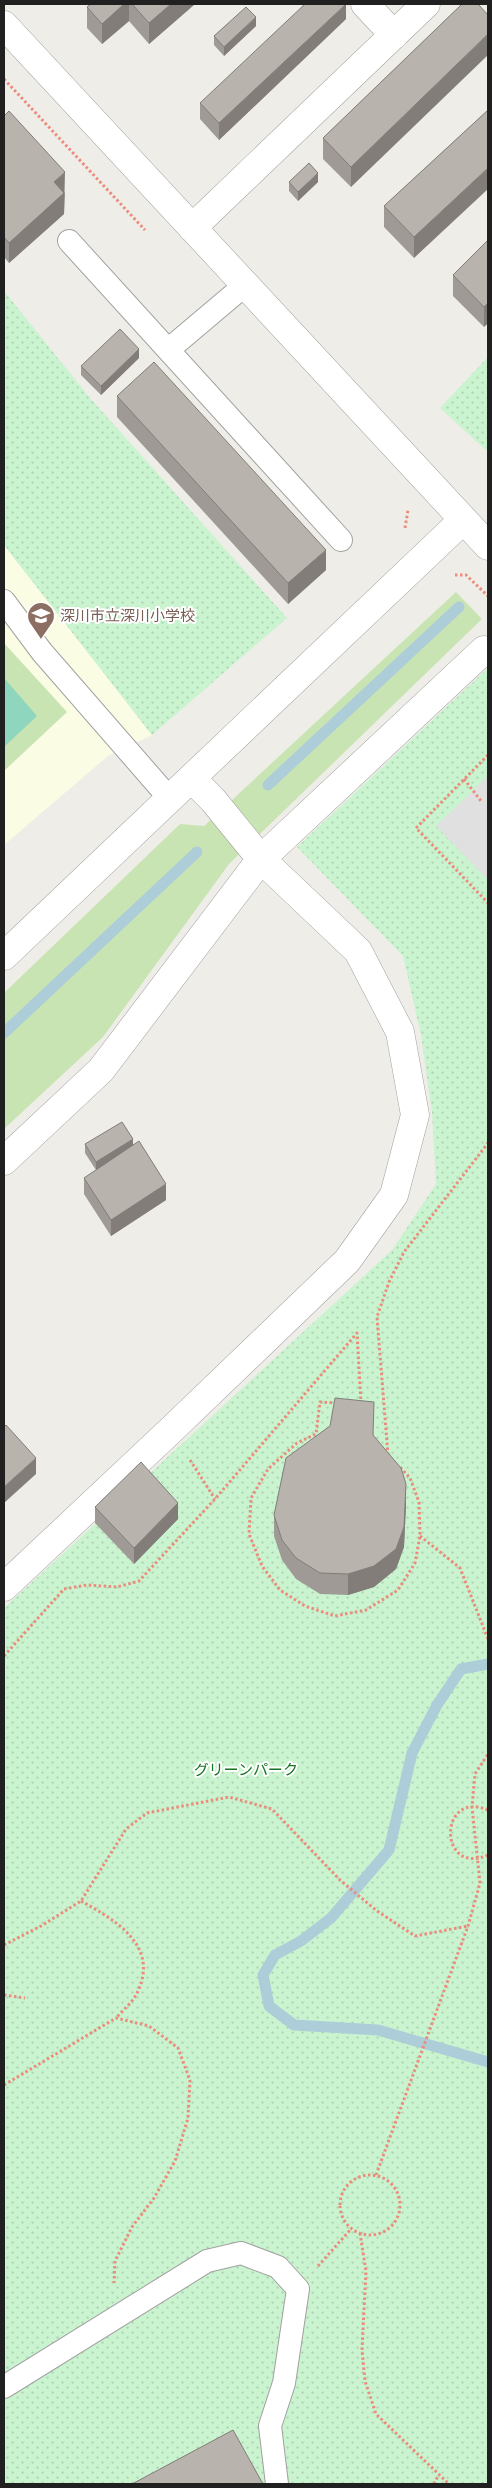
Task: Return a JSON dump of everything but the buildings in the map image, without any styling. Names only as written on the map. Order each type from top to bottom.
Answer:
[{"type":"street","points":[[365,4],[394,35]]},
{"type":"street","points":[[192,228],[426,4]]},
{"type":"street","points":[[4,25],[488,546]]},
{"type":"street","points":[[4,956],[462,520]]},
{"type":"street","points":[[4,1161],[101,1070],[261,859],[484,650]]},
{"type":"street","points":[[4,1586],[171,1430],[347,1260],[394,1195],[414,1115],[400,1032],[358,951],[261,859],[213,800],[192,779]]},
{"type":"lane","points":[[69,241],[341,540]]},
{"type":"lane","points":[[168,350],[245,285]]},
{"type":"lane","points":[[4,601],[42,652],[170,799]]},
{"type":"lane","points":[[4,2387],[207,2261],[241,2253],[278,2267],[298,2289],[284,2383],[270,2426],[277,2484]]},
{"type":"path","points":[[488,755],[416,828],[488,903]]},
{"type":"path","points":[[464,779],[481,801]]},
{"type":"path","points":[[344,1403],[320,1402],[316,1434],[297,1443],[268,1469],[251,1498],[249,1534],[262,1566],[280,1590],[305,1606],[335,1616],[366,1610],[398,1590],[415,1563],[420,1536],[419,1502],[410,1478],[387,1454],[377,1318],[389,1282],[404,1252],[488,1143]]},
{"type":"path","points":[[4,1656],[64,1589],[87,1585],[116,1587],[139,1581],[216,1499],[357,1333],[361,1403],[353,1403]]},
{"type":"path","points":[[171,1430],[216,1499]]},
{"type":"path","points":[[420,1536],[460,1568],[488,1639]]},
{"type":"path","points":[[376,2175],[468,1926],[480,1884],[472,1807],[475,1774],[488,1754]]},
{"type":"path","points":[[4,1945],[41,1926],[81,1901],[126,1829],[147,1813],[229,1797],[272,1809],[340,1880],[377,1911],[415,1936],[468,1926]]},
{"type":"path","points":[[488,1810],[472,1807],[458,1814],[453,1820],[449,1836],[456,1851],[462,1856],[478,1859],[488,1855]]},
{"type":"path","points":[[4,2085],[116,2018],[138,1992],[145,1964],[131,1935],[109,1917],[81,1901]]},
{"type":"path","points":[[4,1995],[25,1998]]},
{"type":"path","points":[[113,2319],[115,2261],[132,2227],[154,2198],[176,2161],[188,2118],[190,2080],[178,2048],[149,2026],[116,2018]]},
{"type":"path","points":[[376,2175],[393,2185],[399,2198],[399,2213],[392,2226],[379,2234],[360,2234],[351,2228],[344,2221],[340,2212],[342,2192],[356,2177],[376,2175]]},
{"type":"path","points":[[298,2289],[351,2228]]},
{"type":"path","points":[[360,2234],[366,2271],[362,2350],[365,2381],[376,2414],[438,2476],[449,2484]]},
{"type":"path","points":[[434,2484],[438,2476]]},
{"type":"shaded area","name":"深川市立深川小学校","points":[[4,545],[152,735],[108,756],[4,845]]},
{"type":"shaded area","points":[[488,776],[488,880],[436,826]]},
{"type":"green space","points":[[4,291],[90,398],[287,618],[152,735],[4,545]]},
{"type":"green space","points":[[488,357],[488,452],[440,408]]},
{"type":"green space","points":[[456,592],[482,619],[229,864],[103,1037],[4,1129],[4,993],[180,824],[204,826]]},
{"type":"green space","points":[[4,643],[67,712],[4,771]]},
{"type":"green space","name":"グリーンパーク","points":[[488,668],[488,2484],[4,2484],[4,1608],[392,1250],[436,1184],[432,1112],[421,1035],[403,956],[297,847]]},
{"type":"green space","points":[[4,678],[37,716],[4,747]]},
{"type":"waterway","points":[[268,785],[459,607]]},
{"type":"waterway","points":[[4,1033],[197,852]]},
{"type":"waterway","points":[[488,1664],[461,1669],[437,1705],[412,1753],[389,1850],[331,1918],[301,1941],[275,1955],[263,1975],[269,2006],[294,2025],[378,2030],[488,2062]]},
{"type":"place","name":"深川市立深川小学校","points":[[41,640]]}]
